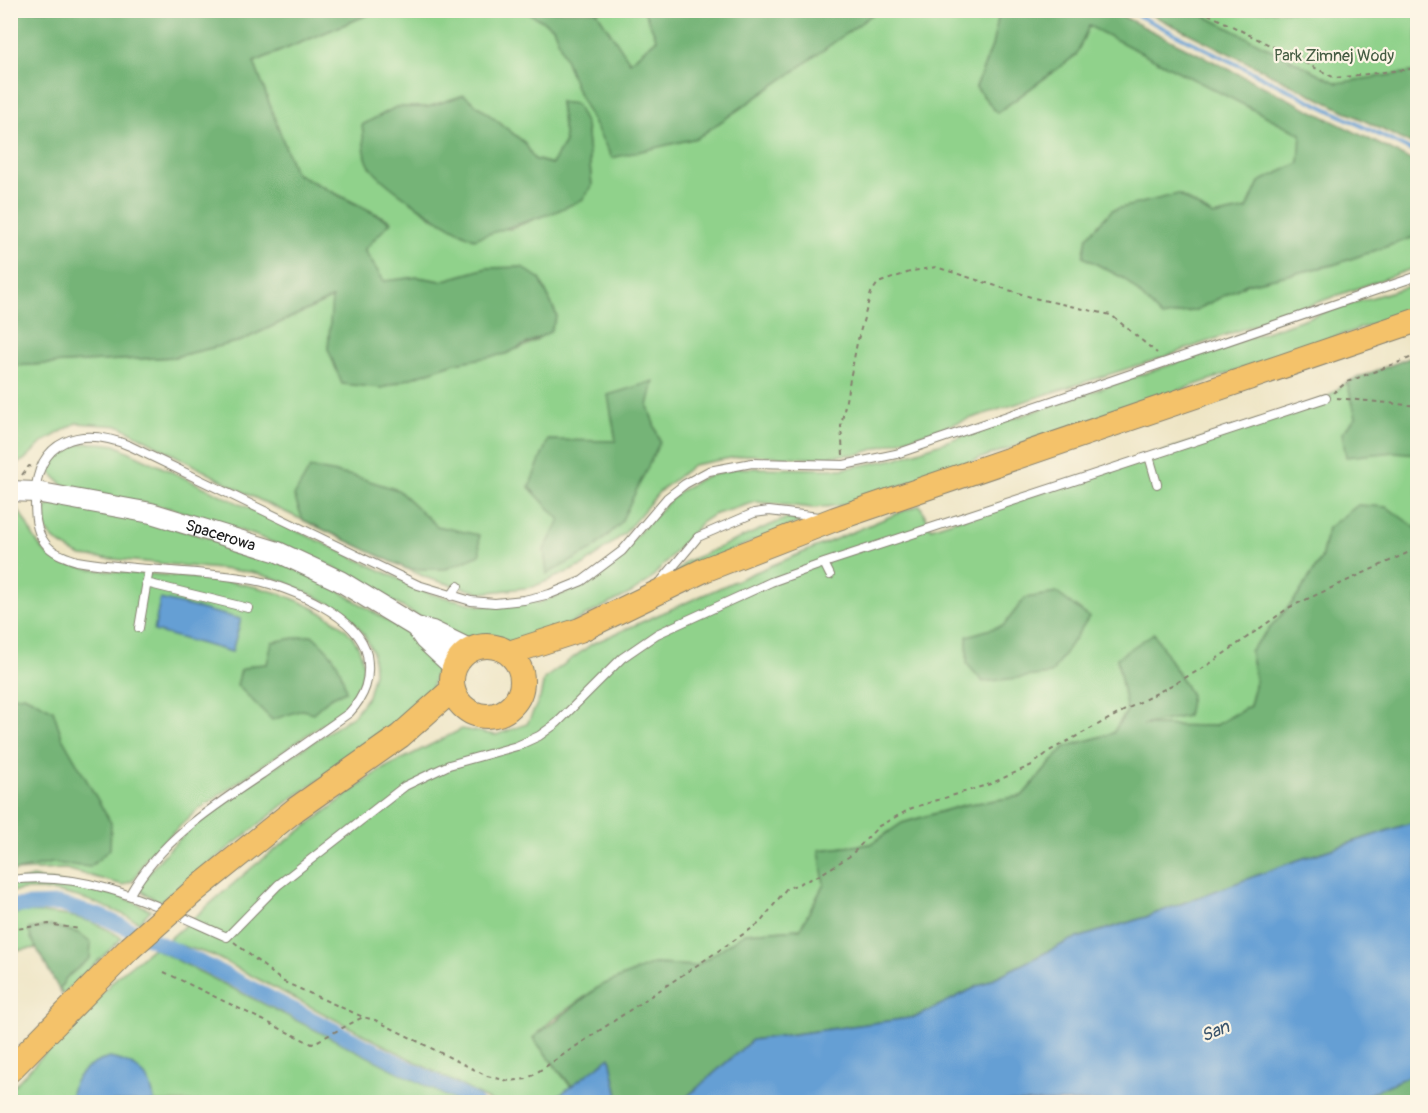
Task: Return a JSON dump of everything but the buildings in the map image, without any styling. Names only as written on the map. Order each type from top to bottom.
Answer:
[{"type":"main road","points":[[509,653],[580,630],[737,556],[856,511],[1418,320]]},
{"type":"main road","points":[[522,675],[580,630]]},
{"type":"main road","points":[[18,1062],[130,948],[193,892],[296,809],[400,736],[458,688],[460,659],[471,650],[491,646],[509,653],[519,666],[522,675],[519,696],[505,712],[484,716],[458,688]]},
{"type":"street","name":"Spacerowa","points":[[14,484],[36,492],[151,513],[278,552],[340,581],[416,627],[432,631],[471,650]]},
{"type":"street","name":"Spacerowa","points":[[416,627],[458,688]]},
{"type":"lane","points":[[130,894],[143,871],[178,834],[210,809],[349,713],[361,700],[368,684],[369,665],[360,636],[347,622],[299,594],[255,580],[94,564],[60,555],[46,544],[38,532],[35,516],[36,492],[39,471],[46,458],[57,447],[71,440],[88,435],[108,437],[418,585],[451,596],[495,603],[524,600],[550,594],[582,581],[622,551],[667,498],[685,484],[709,471],[752,463],[844,465],[870,461],[927,445],[1418,276]]},
{"type":"lane","points":[[10,880],[41,876],[86,882],[130,894],[227,937],[278,885],[405,786],[449,765],[517,746],[539,736],[557,723],[622,658],[657,634],[771,582],[824,563],[1326,398]]},
{"type":"lane","points":[[1149,456],[1157,484]]},
{"type":"lane","points":[[629,605],[655,588],[698,537],[713,530],[761,512],[827,517],[856,511]]},
{"type":"lane","points":[[824,563],[830,575]]},
{"type":"lane","points":[[139,628],[149,569]]},
{"type":"lane","points":[[147,583],[248,608]]},
{"type":"lane","points":[[451,596],[458,586]]},
{"type":"path","points":[[1200,10],[1335,78],[1418,68]]},
{"type":"path","points":[[844,465],[841,426],[857,343],[871,293],[878,283],[913,271],[936,267],[1034,298],[1111,315],[1148,343],[1157,354],[1161,365]]},
{"type":"path","points":[[1326,398],[1347,382],[1418,355]]},
{"type":"path","points":[[1326,398],[1418,406]]},
{"type":"path","points":[[14,484],[29,466],[39,471]]},
{"type":"path","points":[[227,937],[282,981],[363,1017],[375,1020],[487,1076],[509,1081],[527,1079],[760,923],[786,889],[818,876],[850,856],[879,826],[912,808],[990,784],[1032,765],[1051,750],[1205,667],[1290,607],[1418,549]]},
{"type":"path","points":[[10,930],[49,924],[79,929]]},
{"type":"path","points":[[164,972],[312,1044],[363,1017]]},
{"type":"green space","points":[[11,10],[377,11],[254,62],[295,173],[391,222],[364,250],[384,281],[418,277],[441,281],[487,268],[522,267],[540,279],[557,316],[550,332],[506,354],[455,363],[382,388],[342,384],[328,349],[332,298],[241,341],[174,357],[11,366]]},
{"type":"green space","points":[[1000,10],[1112,11],[1417,163],[1417,236],[1336,264],[1247,284],[1196,310],[1162,317],[1125,279],[1083,257],[1087,237],[1112,210],[1178,194],[1213,216],[1247,209],[1259,182],[1299,163],[1301,134],[1089,26],[1076,55],[997,113],[976,87],[992,46]]},
{"type":"green space","points":[[377,11],[525,11],[553,27],[579,95],[697,138],[877,11],[1000,11],[992,46],[976,87],[997,113],[1076,55],[1089,25],[1302,134],[1299,163],[1259,182],[1247,209],[1213,216],[1178,194],[1083,257],[1125,279],[1162,317],[1196,310],[1247,284],[1333,265],[1417,236],[1417,267],[1167,356],[859,454],[808,458],[747,455],[693,465],[659,492],[625,533],[584,565],[533,587],[481,593],[427,578],[251,496],[120,426],[76,423],[43,442],[24,460],[11,467],[11,366],[174,357],[241,341],[333,298],[328,349],[382,388],[452,364],[526,346],[549,329],[557,316],[540,279],[487,268],[441,281],[418,277],[384,282],[364,250],[391,221],[295,173],[254,62]],"holes":[[[464,95],[525,143],[534,159],[553,164],[565,142],[560,102],[586,125],[592,186],[582,200],[510,229],[436,220],[393,188],[396,107],[428,107]]]},
{"type":"green space","points":[[525,11],[596,11],[630,62],[657,39],[644,11],[877,11],[697,138],[612,158],[579,95],[553,27]]},
{"type":"green space","points":[[596,11],[644,11],[657,39],[629,62]]},
{"type":"green space","points":[[1144,11],[1195,11],[1337,83],[1417,71],[1417,147]]},
{"type":"green space","name":"Park Zimnej Wody","points":[[1145,11],[1417,11],[1417,88],[1326,101]]},
{"type":"green space","points":[[464,95],[525,143],[534,159],[552,164],[565,142],[560,102],[576,104],[586,125],[592,186],[582,200],[555,212],[474,239],[416,205],[374,172],[366,159],[362,125],[396,107],[428,107]]},
{"type":"green space","points":[[1417,284],[1417,309],[844,505],[813,508],[756,502],[713,515],[701,523],[649,581],[631,593],[551,633],[516,642],[464,639],[447,633],[333,567],[254,535],[173,509],[65,487],[48,470],[52,460],[66,448],[96,443],[115,445],[431,594],[482,606],[532,601],[538,603],[591,583],[663,507],[680,491],[702,478],[736,468],[841,469],[895,459],[1333,309]]},
{"type":"green space","points":[[1417,355],[1417,529],[1328,528],[1321,559],[1297,597],[1250,651],[1256,681],[1250,706],[1214,726],[1138,725],[1117,658],[1127,711],[1113,733],[1065,747],[1022,796],[964,805],[902,823],[871,844],[820,850],[824,884],[800,929],[745,933],[696,966],[653,964],[600,986],[552,1020],[533,1038],[571,1087],[550,1102],[492,1102],[212,955],[167,941],[255,865],[379,771],[462,729],[496,735],[527,724],[540,698],[544,679],[592,644],[751,574],[920,505],[931,528],[1326,398],[1347,382]]},
{"type":"green space","points":[[1417,355],[1417,454],[1395,452],[1346,457],[1342,433],[1356,417],[1347,382]]},
{"type":"green space","points":[[654,381],[648,406],[660,442],[620,524],[592,550],[547,574],[544,550],[560,520],[529,487],[548,440],[616,441],[608,395]]},
{"type":"green space","points":[[310,468],[354,476],[398,490],[437,526],[479,535],[480,555],[446,569],[407,569],[303,520],[294,496]]},
{"type":"green space","points":[[64,503],[136,517],[246,548],[325,582],[419,640],[437,669],[430,694],[415,713],[290,800],[160,902],[142,892],[139,887],[158,861],[208,814],[268,771],[354,715],[368,696],[374,673],[373,652],[363,633],[348,614],[280,580],[251,572],[81,556],[53,539],[45,527],[43,511],[49,505]]},
{"type":"green space","points":[[11,504],[22,516],[36,541],[50,556],[60,561],[98,570],[229,582],[274,592],[296,600],[335,621],[355,640],[361,654],[362,678],[356,694],[346,708],[195,812],[146,858],[134,880],[123,885],[66,869],[11,871]]},
{"type":"green space","points":[[1358,505],[1387,507],[1417,529],[1417,821],[1295,861],[1146,917],[1071,940],[916,1017],[752,1040],[681,1102],[619,1102],[610,1058],[572,1087],[533,1038],[600,986],[653,964],[696,966],[745,933],[800,929],[824,884],[819,850],[871,844],[902,823],[964,805],[1022,796],[1065,747],[1113,733],[1127,711],[1117,658],[1154,633],[1191,695],[1187,716],[1143,725],[1214,726],[1250,706],[1256,681],[1250,651],[1297,597],[1321,559],[1328,528]]},
{"type":"green space","points":[[787,518],[802,521],[675,574],[685,562]]},
{"type":"green space","points":[[1057,593],[1089,617],[1051,674],[983,682],[967,664],[967,636],[1004,625],[1025,598]]},
{"type":"green space","points":[[312,635],[335,660],[346,691],[330,698],[313,713],[302,710],[272,720],[237,685],[241,670],[253,665],[267,664],[272,642]]},
{"type":"green space","points":[[24,695],[53,710],[62,737],[111,823],[110,849],[90,867],[52,863],[11,872],[11,697]]},
{"type":"green space","points":[[32,877],[119,895],[151,910],[139,922],[93,902],[60,893],[44,890],[11,892],[11,884]]},
{"type":"green space","points":[[25,912],[76,918],[98,925],[122,938],[62,995],[60,988],[66,978],[90,958],[78,933],[51,926],[29,929],[37,948],[11,951],[10,915]]},
{"type":"green space","points":[[51,926],[78,933],[91,943],[90,958],[66,978],[60,988],[62,995],[31,938],[29,929]]},
{"type":"green space","points":[[153,948],[458,1102],[20,1102],[11,1089],[120,974]]},
{"type":"green space","points":[[1417,1072],[1417,1102],[1352,1102]]},
{"type":"water","points":[[160,599],[241,619],[232,652],[154,631]]},
{"type":"water","name":"San","points":[[1417,821],[1417,1072],[1352,1102],[681,1102],[752,1040],[916,1017],[1071,940],[1146,917],[1295,861]]},
{"type":"water","points":[[610,1057],[619,1102],[550,1102]]},
{"type":"water","points":[[110,1058],[128,1063],[141,1072],[150,1084],[154,1102],[71,1102],[73,1085],[82,1072],[95,1063]]},
{"type":"waterway","points":[[1127,10],[1418,154]]},
{"type":"waterway","points":[[10,906],[59,904],[103,917],[204,964],[475,1102]]}]
